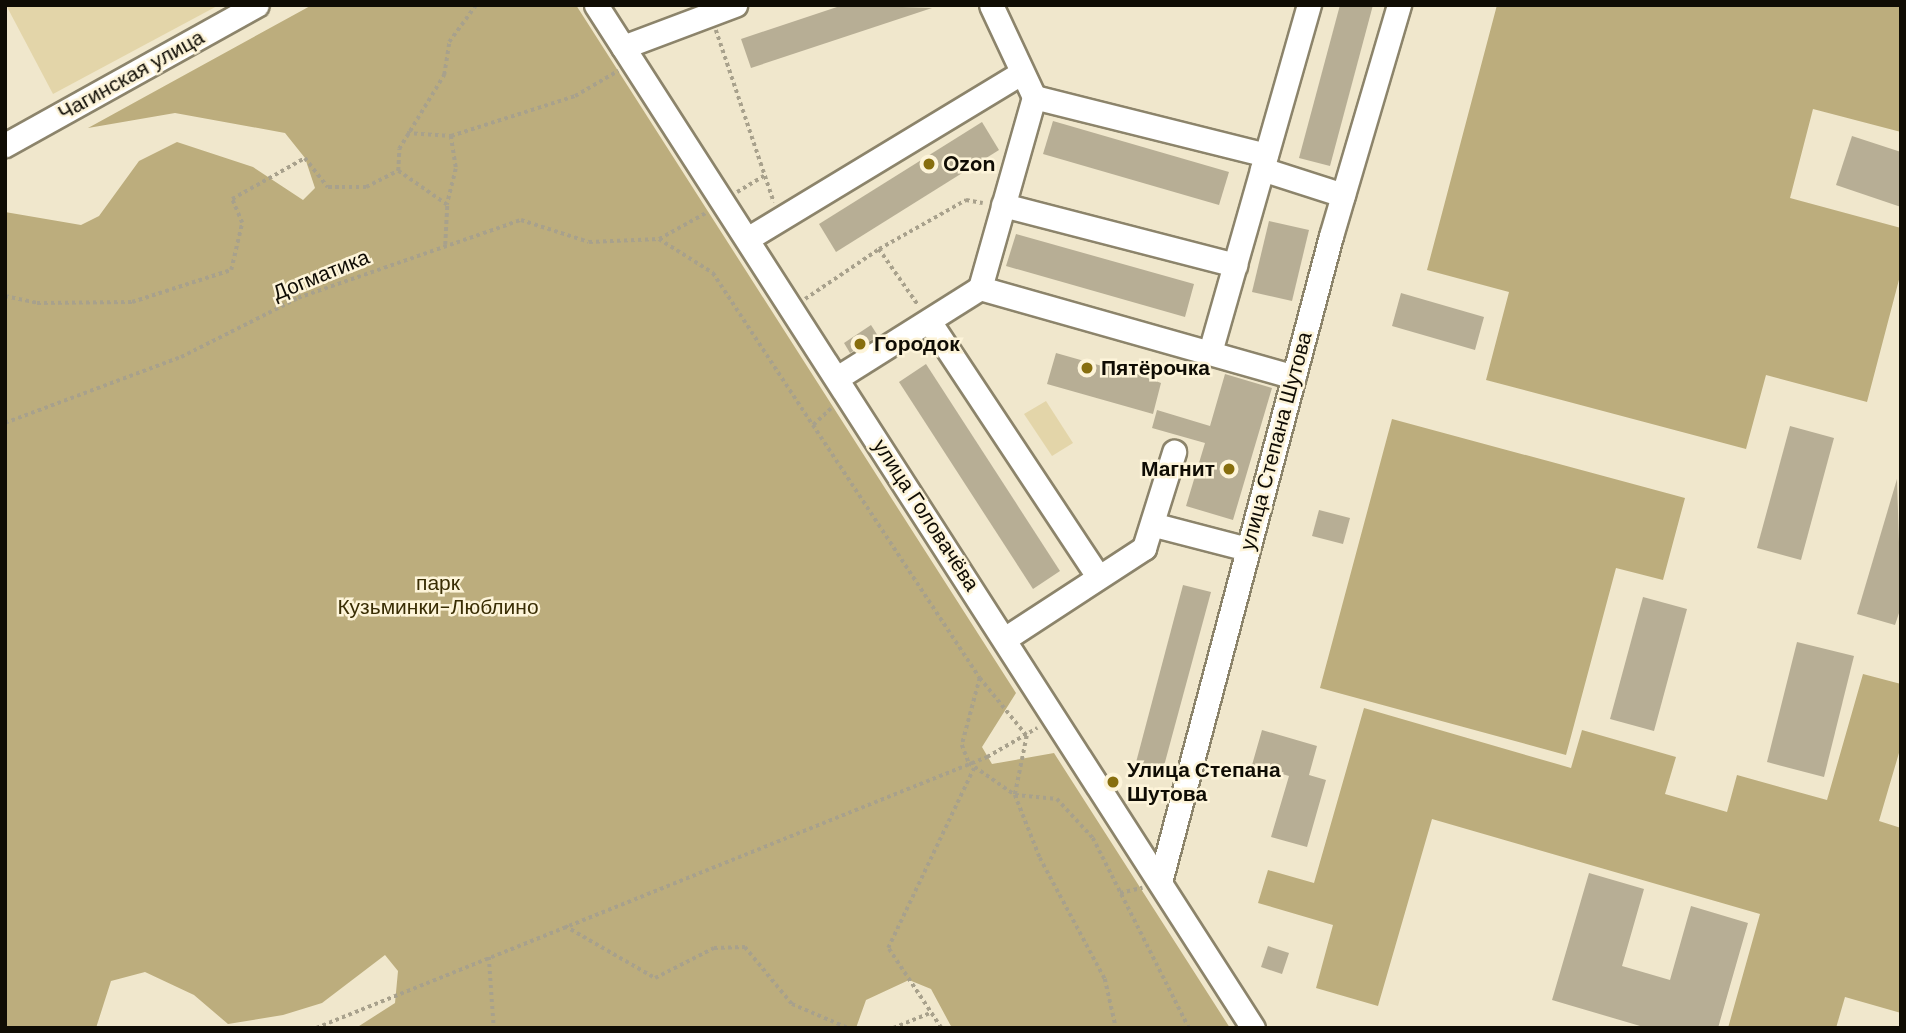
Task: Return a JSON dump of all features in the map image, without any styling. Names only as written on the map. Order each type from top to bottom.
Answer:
[{"type":"street","name":"Чагинская улица","points":[[5,145],[257,5]]},
{"type":"street","name":"улица Головачёва","points":[[596,5],[728,198],[747,239],[1161,878],[1253,1028]]},
{"type":"street","points":[[627,53],[735,5]]},
{"type":"street","points":[[991,5],[1019,74],[1034,97],[1264,162],[1343,195]]},
{"type":"street","points":[[1210,352],[1309,5]]},
{"type":"street","name":"улица Степана Шутова","points":[[1161,878],[1343,195],[1399,5]]},
{"type":"street","points":[[747,239],[1019,74]]},
{"type":"street","points":[[843,387],[929,321],[980,288],[1034,97]]},
{"type":"street","points":[[1003,205],[1235,265]]},
{"type":"street","points":[[980,288],[1294,377]]},
{"type":"street","points":[[929,321],[1098,576]]},
{"type":"street","points":[[1006,638],[1144,548],[1155,525],[1174,452]]},
{"type":"street","points":[[1155,525],[1248,548]]},
{"type":"path","points":[[398,171],[407,133],[444,75],[449,42],[476,5]]},
{"type":"path","points":[[711,14],[780,219]]},
{"type":"path","points":[[407,133],[451,136],[594,89],[627,53]]},
{"type":"path","points":[[445,244],[447,205],[456,169],[451,136]]},
{"type":"path","points":[[5,296],[37,303],[132,302],[231,270],[242,223],[232,199],[304,158],[328,187],[366,187],[398,171]]},
{"type":"path","points":[[398,171],[447,205]]},
{"type":"path","points":[[765,175],[659,239],[713,273],[980,678],[1027,736]]},
{"type":"path","points":[[792,307],[879,249],[966,200],[1003,205]]},
{"type":"path","name":"Догматика","points":[[5,424],[181,357],[298,298],[445,244],[521,220],[589,242],[659,239]]},
{"type":"path","points":[[879,249],[929,321]]},
{"type":"path","points":[[813,425],[843,387]]},
{"type":"path","points":[[980,678],[962,745],[969,762],[1014,795],[1056,799],[1093,838],[1189,1028]]},
{"type":"path","points":[[316,1028],[969,762],[1027,736],[1054,713]]},
{"type":"path","points":[[1027,736],[1014,795],[1040,858],[1105,979],[1116,1028]]},
{"type":"path","points":[[941,1028],[888,948],[974,768]]},
{"type":"path","points":[[565,926],[655,978],[714,947],[745,947],[792,1003],[848,1028]]},
{"type":"path","points":[[489,957],[494,1028]]},
{"type":"path","points":[[893,1028],[931,1013]]},
{"type":"shaded area","points":[[6,5],[219,5],[53,94]]},
{"type":"shaded area","points":[[1046,401],[1073,443],[1052,456],[1024,414]]},
{"type":"green space","name":"парк Кузьминки-Люблино","points":[[312,5],[576,5],[1016,693],[982,747],[992,764],[1054,753],[1230,1028],[952,1028],[931,989],[909,980],[866,1000],[856,1028],[356,1028],[395,1003],[398,971],[385,955],[322,1003],[283,1015],[228,1024],[194,995],[145,972],[111,981],[96,1028],[5,1028],[5,212],[81,225],[99,216],[139,161],[177,142],[253,167],[303,200],[315,188],[305,158],[285,133],[175,113],[88,128]]},
{"type":"green space","points":[[1497,5],[1901,5],[1901,132],[1813,109],[1790,198],[1901,228],[1901,272],[1867,402],[1766,375],[1746,449],[1486,380],[1509,292],[1427,270]]},
{"type":"green space","points":[[1392,419],[1685,498],[1663,580],[1616,568],[1566,755],[1320,688]]},
{"type":"green space","points":[[1863,674],[1901,684],[1901,746],[1879,821],[1901,828],[1901,1013],[1845,997],[1836,1028],[1728,1028],[1760,914],[1432,819],[1378,1006],[1316,988],[1333,925],[1258,903],[1268,870],[1314,883],[1364,708],[1571,768],[1582,730],[1676,757],[1665,794],[1727,812],[1737,775],[1827,800]]},
{"type":"building","points":[[843,5],[932,8],[751,68],[741,39]]},
{"type":"building","points":[[1340,5],[1373,5],[1330,166],[1299,158]]},
{"type":"building","points":[[1053,121],[1229,172],[1219,205],[1043,154]]},
{"type":"building","points":[[982,122],[999,150],[836,252],[819,224]]},
{"type":"building","points":[[1852,136],[1901,152],[1901,207],[1836,185]]},
{"type":"building","points":[[1269,221],[1309,230],[1292,301],[1252,292]]},
{"type":"building","points":[[1016,234],[1194,284],[1185,317],[1006,266]]},
{"type":"building","points":[[1401,293],[1484,317],[1475,350],[1392,326]]},
{"type":"building","points":[[871,325],[878,336],[850,353],[844,343]]},
{"type":"building","points":[[1056,353],[1102,366],[1103,361],[1161,383],[1153,414],[1047,384]]},
{"type":"building","points":[[926,364],[1060,571],[1033,589],[899,382]]},
{"type":"building","points":[[1225,374],[1272,388],[1233,520],[1186,506],[1205,443],[1152,428],[1157,410],[1210,426]]},
{"type":"building","points":[[1790,426],[1834,438],[1801,560],[1757,548]]},
{"type":"building","points":[[1897,479],[1901,607],[1895,625],[1857,614]]},
{"type":"building","points":[[1319,510],[1350,518],[1343,544],[1312,536]]},
{"type":"building","points":[[1183,585],[1211,592],[1161,777],[1134,770]]},
{"type":"building","points":[[1643,597],[1687,609],[1654,731],[1610,719]]},
{"type":"building","points":[[1797,642],[1854,656],[1824,777],[1767,762]]},
{"type":"building","points":[[1262,730],[1317,746],[1309,775],[1326,780],[1307,847],[1271,837],[1289,776],[1252,765]]},
{"type":"building","points":[[1589,873],[1644,889],[1622,966],[1670,980],[1691,906],[1748,923],[1718,1028],[1647,1028],[1552,1000]]},
{"type":"building","points":[[1268,946],[1289,953],[1282,974],[1261,967]]},
{"type":"place","name":"Ozon","points":[[929,164]]},
{"type":"place","name":"Городок","points":[[860,344]]},
{"type":"place","name":"Пятёрочка","points":[[1087,368]]},
{"type":"place","name":"Магнит","points":[[1229,469]]},
{"type":"place","name":"Улица Степана Шутова","points":[[1113,782]]}]
